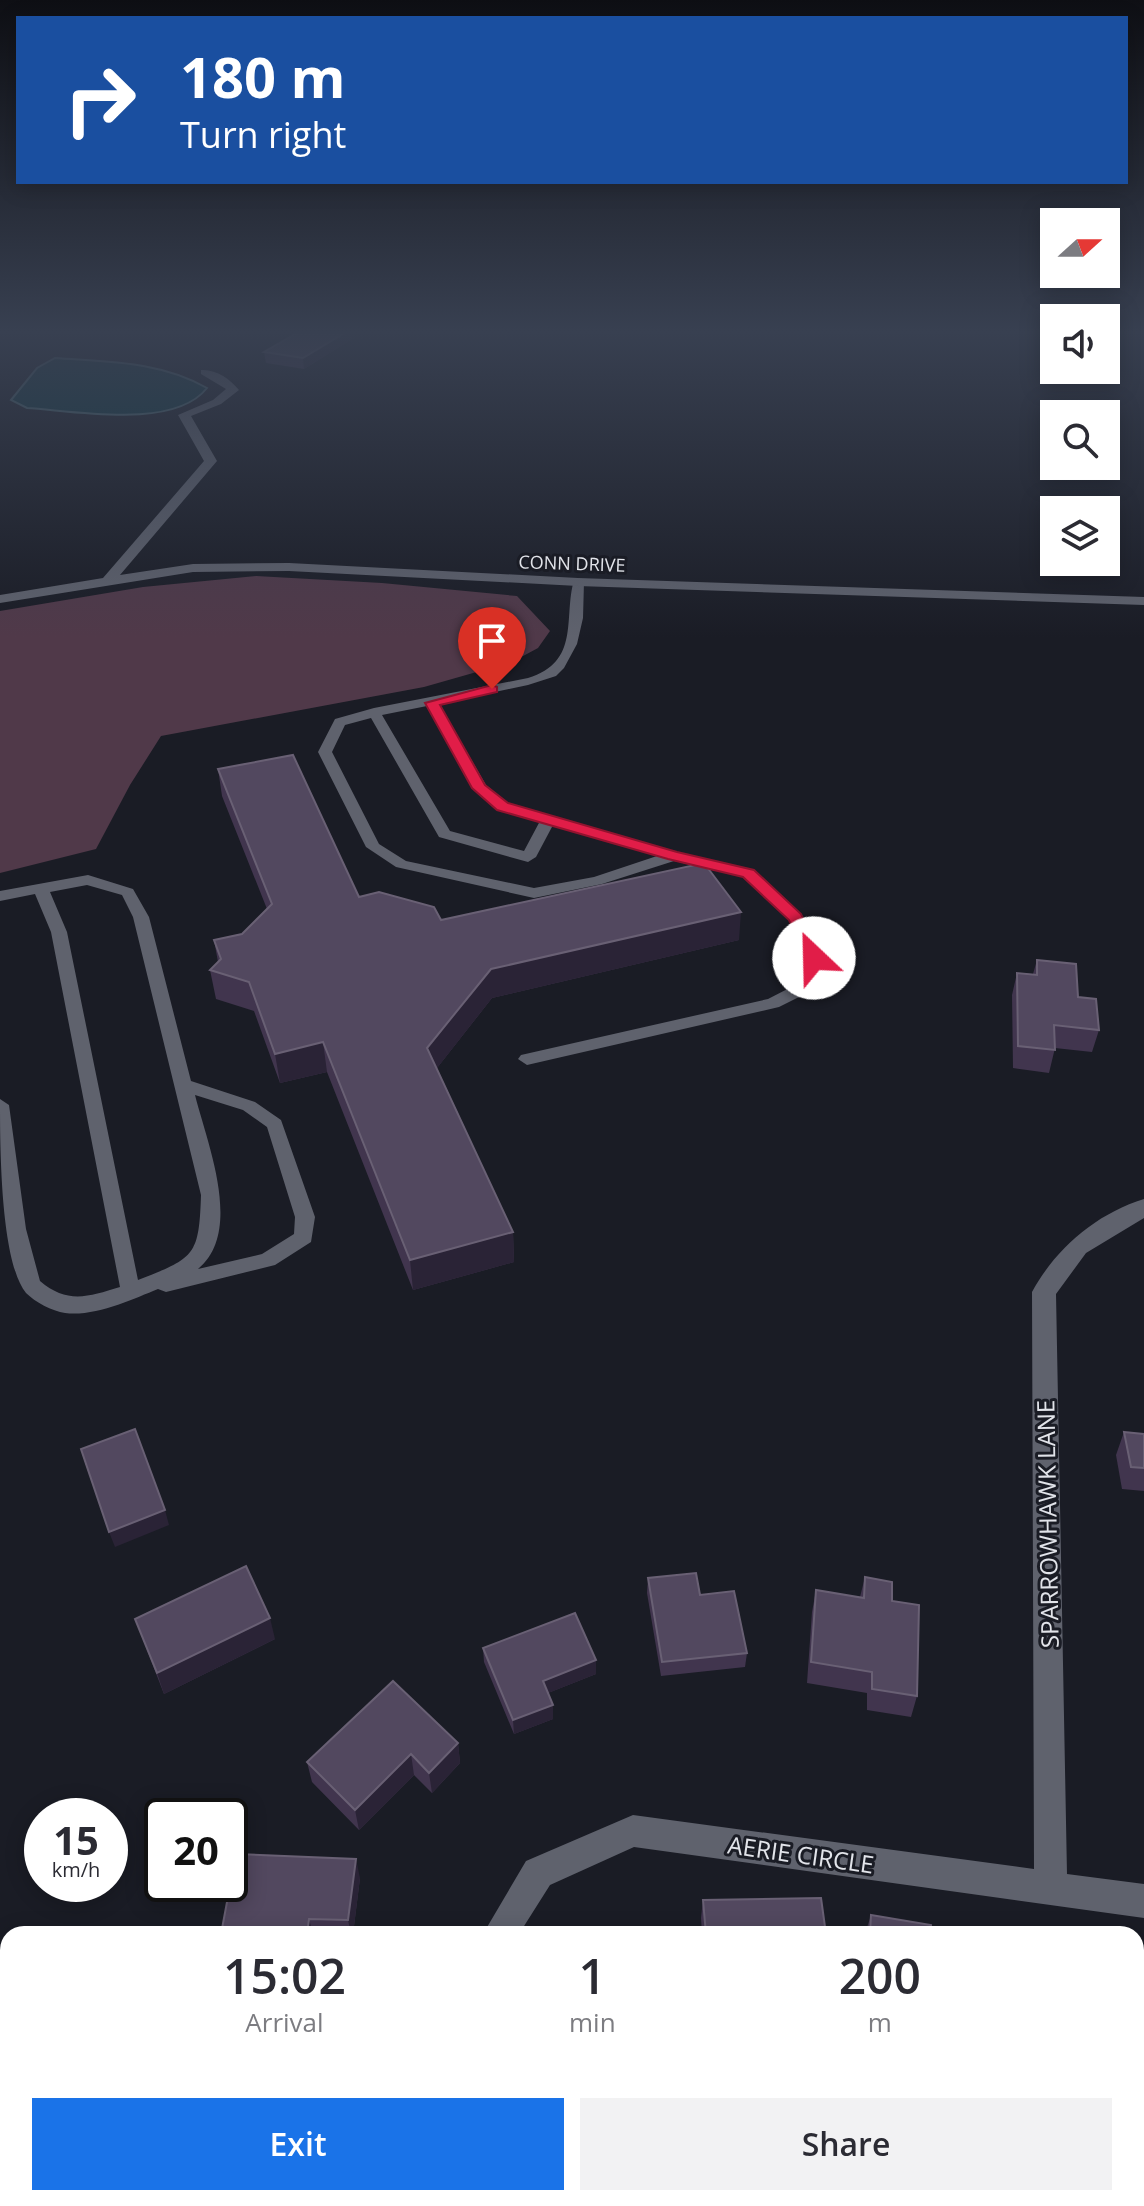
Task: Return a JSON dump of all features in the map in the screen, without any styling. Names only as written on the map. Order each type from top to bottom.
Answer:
[{"type":"street","points":[[107,582],[211,461],[194,432]]},
{"type":"street","name":"CONN DRIVE","points":[[0,599],[193,568],[289,567],[578,582],[1144,601]]},
{"type":"street","name":"SPARROWHAWK LANE","points":[[1051,1888],[1044,1292],[1077,1247],[1121,1218],[1144,1208]]},
{"type":"street","name":"AERIE CIRCLE","points":[[505,1926],[538,1873],[633,1831],[1144,1901]]},
{"type":"lane","points":[[578,582],[579,602],[565,657],[551,673],[340,722],[325,752],[373,847],[401,864],[534,893],[597,881],[673,856]]},
{"type":"lane","points":[[432,703],[480,788],[503,806],[673,856],[749,874],[796,918],[814,958],[811,984],[773,1003],[527,1059]]},
{"type":"lane","points":[[374,712],[444,834],[528,857],[548,820]]},
{"type":"lane","points":[[0,896],[88,880],[128,892],[141,917],[211,1195],[210,1233],[201,1255],[179,1270],[131,1293]]},
{"type":"lane","points":[[41,889],[59,932],[131,1293]]},
{"type":"lane","points":[[0,1105],[20,1256],[32,1287],[65,1305],[131,1293],[268,1260],[304,1237],[305,1217],[275,1124],[249,1106],[183,1085]]},
{"type":"shaded area","points":[[256,576],[382,583],[517,596],[550,631],[538,648],[512,662],[424,687],[161,736],[130,785],[96,849],[0,873],[0,611],[143,587]]},
{"type":"building","points":[[293,755],[359,897],[379,892],[434,907],[441,920],[704,863],[741,912],[491,969],[427,1048],[513,1232],[410,1260],[323,1042],[275,1054],[249,982],[210,970],[221,959],[214,940],[242,934],[272,904],[218,769]]},
{"type":"building","points":[[1037,960],[1076,964],[1078,997],[1096,999],[1099,1030],[1054,1025],[1055,1050],[1018,1046],[1017,973],[1037,975]]},
{"type":"building","points":[[135,1429],[165,1510],[109,1532],[81,1449]]},
{"type":"building","points":[[1124,1432],[1144,1434],[1144,1468],[1131,1467]]},
{"type":"building","points":[[246,1566],[270,1618],[157,1673],[135,1619]]},
{"type":"building","points":[[696,1573],[700,1595],[734,1591],[747,1653],[662,1662],[648,1578]]},
{"type":"building","points":[[865,1577],[892,1582],[892,1601],[919,1605],[917,1696],[872,1689],[872,1672],[811,1662],[816,1590],[864,1598]]},
{"type":"building","points":[[575,1613],[596,1660],[543,1681],[553,1705],[513,1720],[483,1648]]},
{"type":"building","points":[[393,1681],[458,1743],[429,1773],[411,1754],[355,1810],[307,1762]]},
{"type":"building","points":[[248,1854],[356,1859],[348,1920],[309,1919],[308,1926],[222,1926],[227,1902],[248,1902]]},
{"type":"building","points":[[821,1898],[825,1926],[705,1926],[703,1900]]},
{"type":"building","points":[[871,1915],[931,1925],[931,1926],[870,1926]]},
{"type":"route","points":[[492,689],[432,703],[480,788],[503,806],[673,856],[749,874],[796,918],[814,958]]}]
